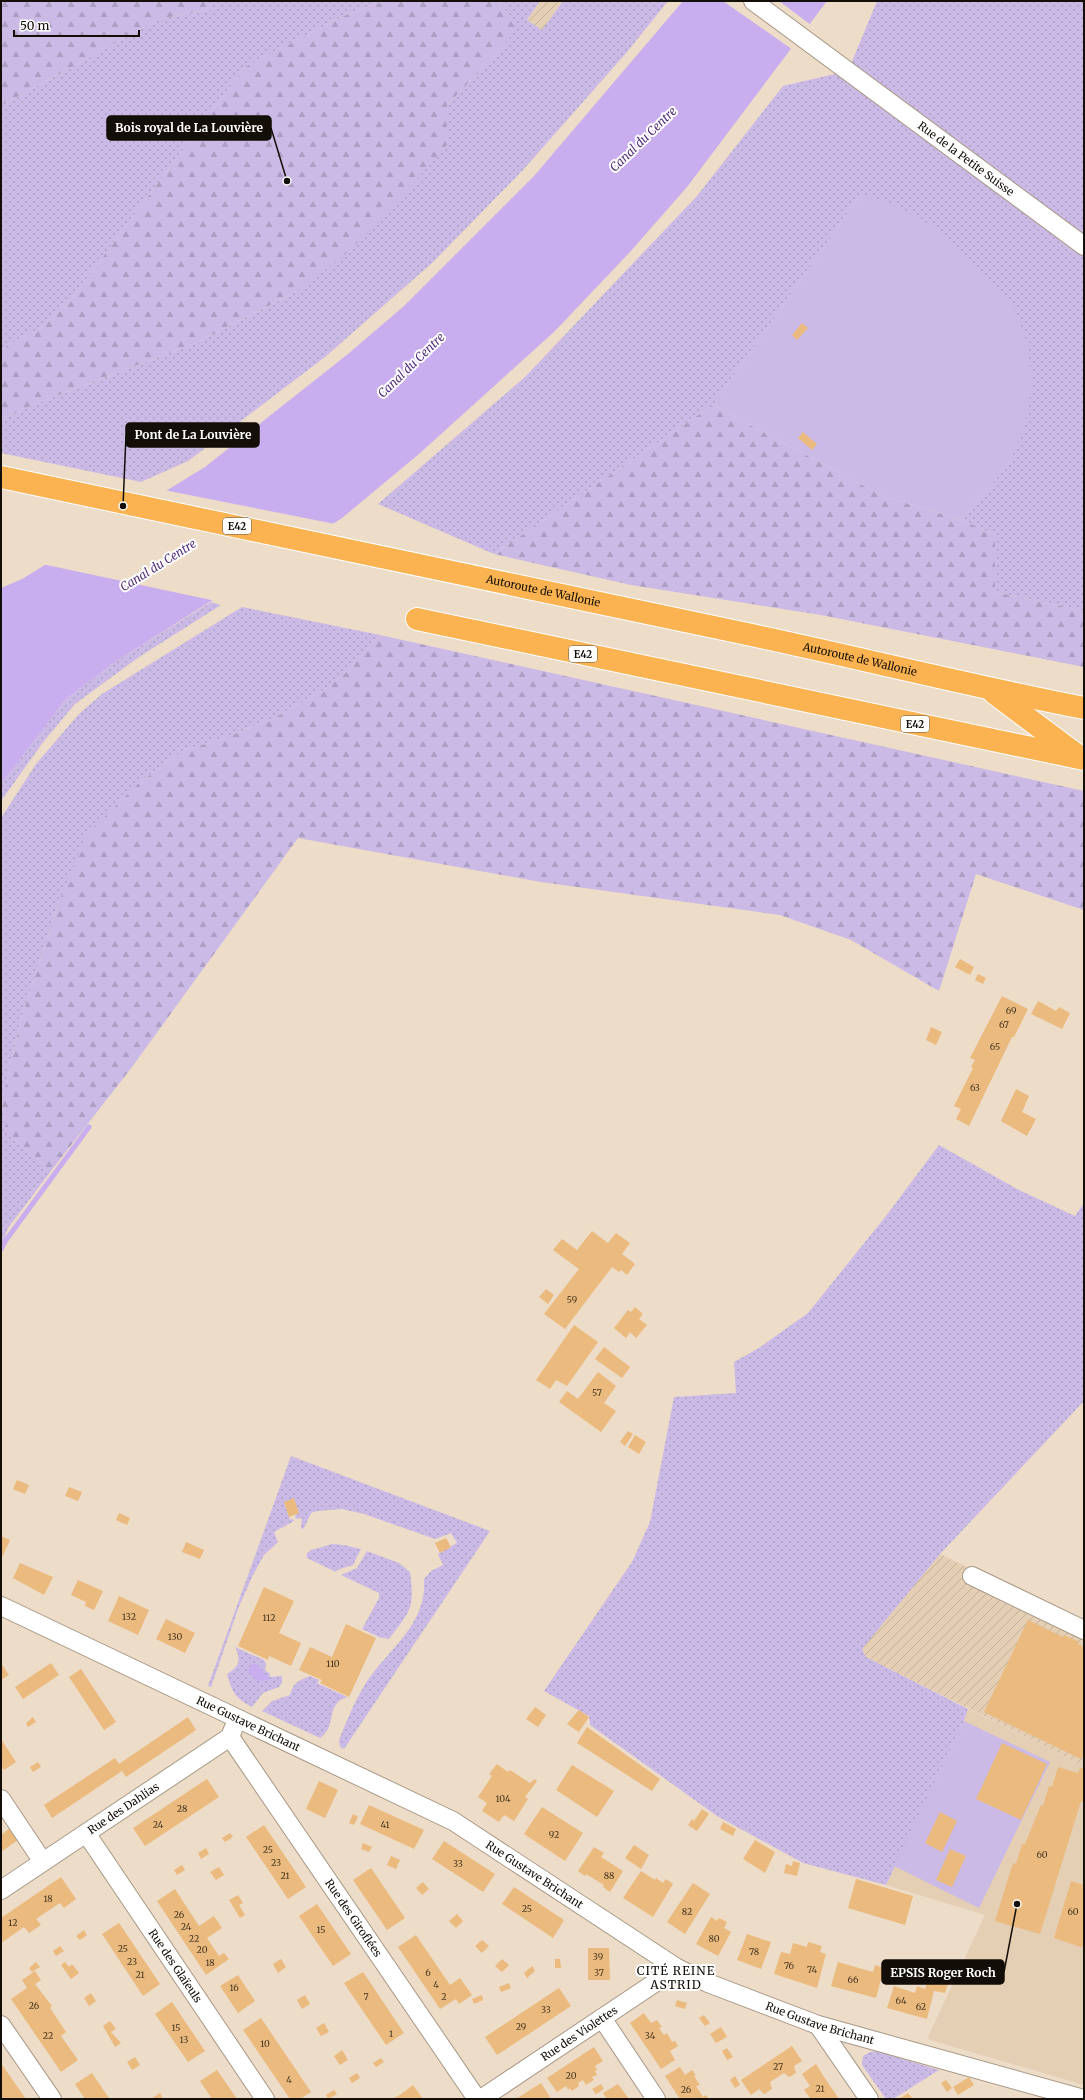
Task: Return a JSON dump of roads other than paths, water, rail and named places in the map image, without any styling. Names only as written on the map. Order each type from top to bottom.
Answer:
[{"type":"highway","name":"Autoroute de Wallonie","points":[[1,477],[765,638],[990,690],[1084,708]]},
{"type":"highway","name":"E42","points":[[417,619],[1083,759]]},
{"type":"highway","points":[[990,690],[1083,759]]},
{"type":"street","name":"Rue de la Petite Suisse","points":[[752,1],[1084,246]]},
{"type":"street","points":[[972,1576],[1084,1630]]},
{"type":"street","name":"Rue Gustave Brichant","points":[[1,1606],[453,1821],[677,1968],[708,1983],[818,2025],[1084,2099]]},
{"type":"street","points":[[230,1737],[238,1719]]},
{"type":"street","name":"Rue des Dahlias","points":[[1,1890],[230,1737]]},
{"type":"street","name":"Rue des Giroflées","points":[[230,1737],[477,2099]]},
{"type":"street","points":[[1,1799],[43,1862]]},
{"type":"street","name":"Rue des Glaïeuls","points":[[86,1833],[265,2099]]},
{"type":"street","name":"Rue des Violettes","points":[[481,2099],[677,1968]]},
{"type":"street","points":[[602,2018],[656,2099]]},
{"type":"street","points":[[1,2025],[52,2099]]},
{"type":"street","points":[[818,2025],[869,2099]]},
{"type":"water","name":"Canal du Centre","points":[[683,1],[827,1],[687,187],[630,252],[555,331],[419,454],[342,518],[115,662],[66,699],[1,784],[1,588],[22,579],[205,467],[348,354],[404,306],[534,176]]},
{"type":"water","points":[[251,1664],[257,1664],[268,1677],[268,1680],[258,1681],[248,1672]]},
{"type":"waterway","points":[[1,1249],[6,1240],[89,1127]]},
{"type":"place","name":"Bois royal de La Louvière","points":[[287,181]]},
{"type":"place","name":"Pont de La Louvière","points":[[123,506]]},
{"type":"place","name":"EPSIS Roger Roch","points":[[1017,1904]]},
{"type":"district","name":"CITÉ REINE ASTRID","points":[[676,1977]]}]
